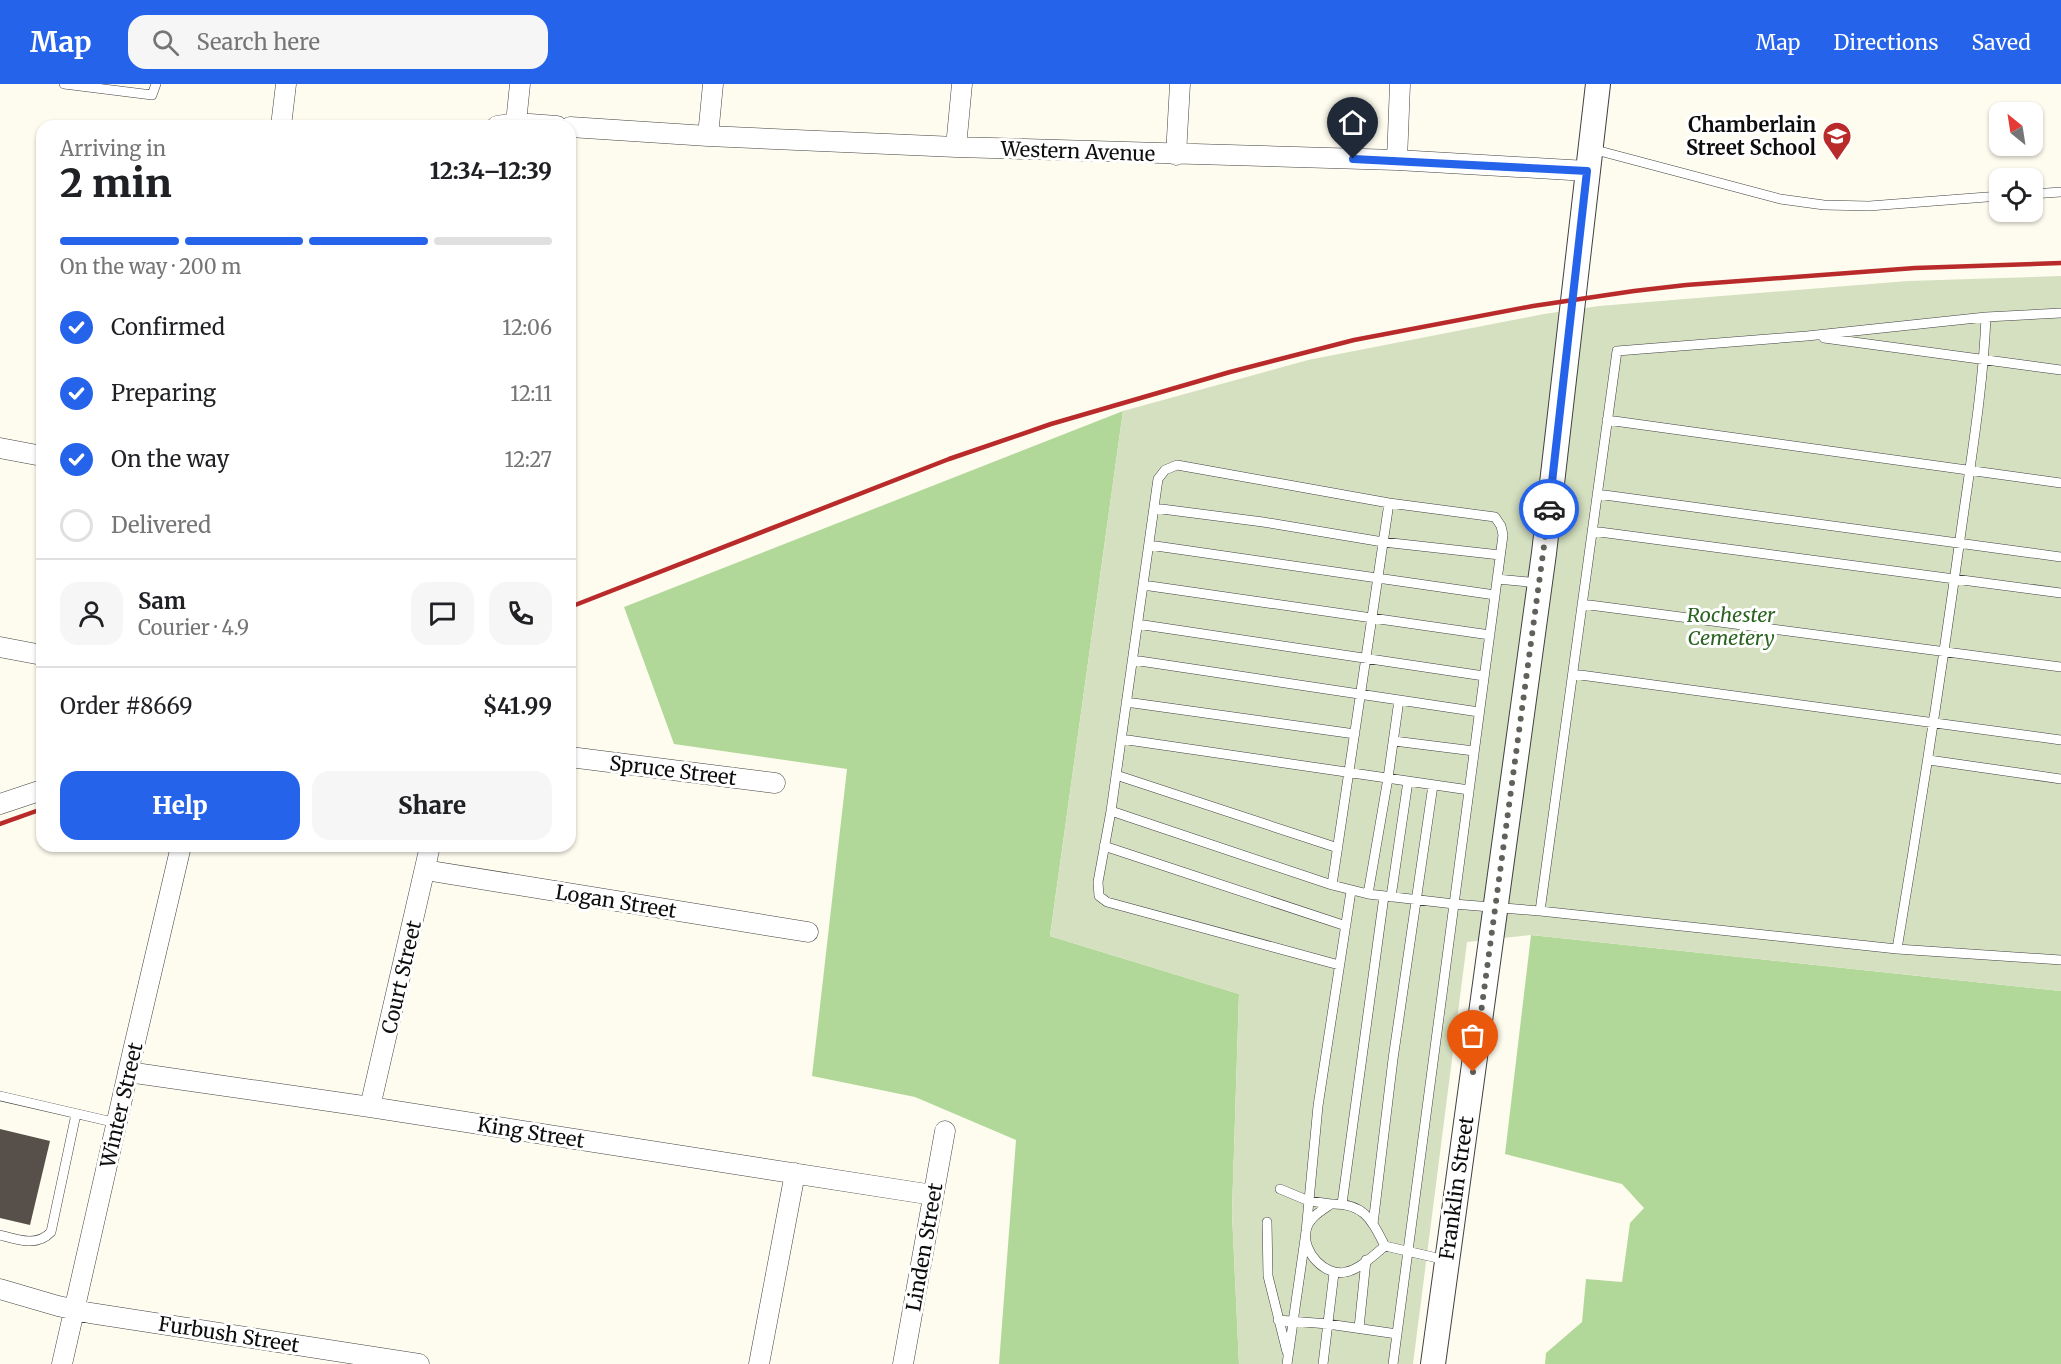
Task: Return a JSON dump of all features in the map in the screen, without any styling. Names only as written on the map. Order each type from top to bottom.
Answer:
[{"type":"street","points":[[282,120],[286,84]]},
{"type":"street","points":[[508,120],[520,84]]},
{"type":"street","points":[[708,136],[713,84]]},
{"type":"street","points":[[956,147],[962,84]]},
{"type":"street","points":[[1176,155],[1180,84]]},
{"type":"street","points":[[1397,160],[1400,84]]},
{"type":"street","name":"Franklin Street","points":[[1433,1364],[1540,583],[1598,84]]},
{"type":"street","name":"Western Avenue","points":[[576,127],[708,136],[1176,155],[1397,160],[1588,160]]},
{"type":"street","points":[[0,448],[36,455]]},
{"type":"street","points":[[0,647],[36,654]]},
{"type":"street","name":"Spruce Street","points":[[576,758],[775,783]]},
{"type":"street","points":[[0,804],[36,792]]},
{"type":"street","name":"Winter Street","points":[[62,1364],[180,852]]},
{"type":"street","name":"Court Street","points":[[370,1107],[429,852]]},
{"type":"street","name":"Logan Street","points":[[425,870],[808,932]]},
{"type":"street","name":"King Street","points":[[128,1072],[370,1107],[933,1195]]},
{"type":"street","name":"Linden Street","points":[[903,1364],[945,1131]]},
{"type":"street","points":[[759,1364],[795,1173]]},
{"type":"street","name":"Furbush Street","points":[[0,1289],[75,1310],[419,1364]]},
{"type":"lane","points":[[64,84],[153,95],[156,84]]},
{"type":"lane","points":[[1588,160],[1824,206],[1869,206],[1989,197]]},
{"type":"lane","points":[[2043,193],[2061,192]]},
{"type":"lane","points":[[1540,911],[1617,351],[1807,336],[1986,317],[2061,313]]},
{"type":"lane","points":[[1897,949],[1945,652],[1984,360],[1986,317]]},
{"type":"lane","points":[[1807,336],[2061,370]]},
{"type":"lane","points":[[1607,420],[2061,483]]},
{"type":"lane","points":[[1340,964],[1107,902],[1099,896],[1104,846],[1111,811],[1158,479],[1165,470],[1176,465],[1389,503],[1495,517],[1501,526],[1503,535],[1393,1364]]},
{"type":"lane","points":[[1597,494],[2061,557]]},
{"type":"lane","points":[[1332,885],[1389,503]]},
{"type":"lane","points":[[1154,508],[1263,522],[1383,542],[1500,555]]},
{"type":"lane","points":[[1592,531],[2061,593]]},
{"type":"lane","points":[[1149,545],[1495,595]]},
{"type":"lane","points":[[1497,579],[1540,583]]},
{"type":"lane","points":[[1143,585],[1490,635]]},
{"type":"lane","points":[[1582,604],[2061,667]]},
{"type":"lane","points":[[1137,624],[1484,676]]},
{"type":"lane","points":[[1133,660],[1479,712]]},
{"type":"lane","points":[[1573,674],[2061,740]]},
{"type":"lane","points":[[1368,894],[1399,700]]},
{"type":"lane","points":[[1126,702],[1355,734]]},
{"type":"lane","points":[[1121,739],[1469,790]]},
{"type":"lane","points":[[1394,741],[1474,751]]},
{"type":"lane","points":[[1929,759],[2061,779]]},
{"type":"lane","points":[[1116,775],[1338,848]]},
{"type":"lane","points":[[1342,1204],[1388,896],[1408,781]]},
{"type":"lane","points":[[1373,1224],[1393,1059],[1433,785]]},
{"type":"lane","points":[[1111,811],[1332,885],[1368,894],[1897,949],[2061,960]]},
{"type":"lane","points":[[1104,846],[1346,926]]},
{"type":"lane","points":[[1288,1359],[1309,1201],[1318,1106],[1351,891]]},
{"type":"lane","points":[[0,1096],[117,1123]]},
{"type":"lane","points":[[0,1235],[23,1241],[35,1241],[46,1238],[51,1232],[76,1114]]},
{"type":"lane","points":[[1281,1189],[1309,1201],[1352,1205],[1364,1212],[1385,1246],[1446,1260]]},
{"type":"lane","points":[[1331,1204],[1311,1220],[1305,1232],[1309,1249],[1322,1267],[1334,1273],[1346,1272],[1385,1246]]},
{"type":"lane","points":[[1267,1222],[1268,1275],[1288,1359]]},
{"type":"lane","points":[[1359,1328],[1366,1260]]},
{"type":"lane","points":[[1323,1364],[1334,1273]]},
{"type":"lane","points":[[1278,1320],[1328,1324],[1397,1334]]},
{"type":"green space","name":"Rochester Cemetery","points":[[2061,276],[2061,991],[1531,935],[1467,942],[1413,1364],[1239,1364],[1232,1213],[1239,994],[1050,936],[1123,411],[1308,360],[1544,314],[1599,306],[1908,281]]},
{"type":"green space","points":[[1123,411],[1050,936],[1239,994],[1232,1213],[1239,1364],[999,1364],[1016,1140],[915,1097],[812,1076],[847,769],[674,744],[624,607]]},
{"type":"green space","points":[[1531,935],[2061,991],[2061,1364],[1545,1364],[1546,1353],[1582,1322],[1586,1279],[1622,1282],[1630,1223],[1644,1208],[1622,1184],[1505,1154]]},
{"type":"building","points":[[0,1129],[50,1141],[30,1225],[0,1218]]},
{"type":"railway","points":[[576,605],[949,459],[1051,424],[1230,372],[1354,340],[1533,306],[1686,285],[1915,268],[2061,263]]},
{"type":"railway","points":[[0,824],[36,811]]},
{"type":"way so far","points":[[1473,1072],[1549,509]]},
{"type":"place","name":"Chamberlain Street School","points":[[1837,162]]},
{"type":"route","points":[[1353,159],[1587,171],[1549,509]]}]
